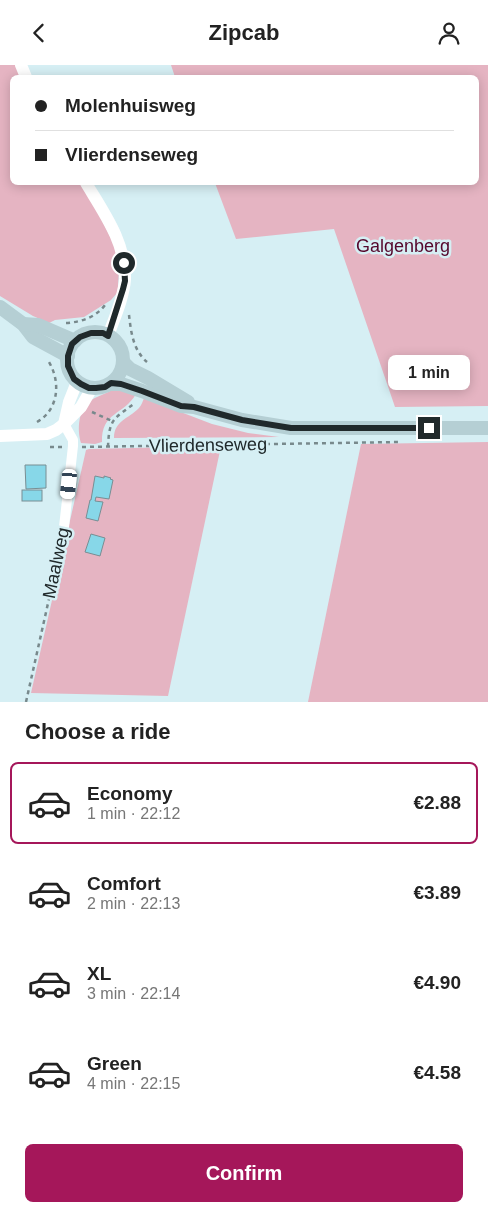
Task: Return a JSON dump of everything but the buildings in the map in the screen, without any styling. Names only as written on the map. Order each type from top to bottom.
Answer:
[{"type":"main road","points":[[0,307],[23,324],[33,337],[68,356]]},
{"type":"main road","points":[[23,324],[38,325],[75,341]]},
{"type":"main road","points":[[91,333],[103,333],[108,336],[120,348],[123,362],[120,374],[111,383],[100,388],[92,388],[77,382],[68,366],[68,356],[75,341],[85,334],[91,333]]},
{"type":"main road","name":"Vlierdenseweg","points":[[123,362],[130,369],[184,399],[194,407]]},
{"type":"main road","name":"Vlierdenseweg","points":[[111,383],[121,384],[181,406],[194,407],[242,420],[291,428],[488,428]]},
{"type":"street","points":[[87,185],[119,241],[124,263],[125,281],[108,336]]},
{"type":"street","points":[[64,424],[69,402],[77,382]]},
{"type":"street","points":[[0,436],[47,434],[56,430],[82,407],[92,388]]},
{"type":"street","name":"Maalweg","points":[[63,537],[73,446],[73,440],[64,424]]},
{"type":"path","points":[[129,315],[134,344],[140,355],[148,363]]},
{"type":"path","points":[[33,424],[45,417],[56,397]]},
{"type":"path","points":[[108,447],[109,427],[112,422]]},
{"type":"path","name":"Vlierdenseweg","points":[[73,446],[400,442]]},
{"type":"path","name":"Maalweg","points":[[26,702],[63,537]]},
{"type":"green space","points":[[0,65],[20,65],[24,75],[10,75],[10,185],[84,185],[114,244],[119,267],[118,288],[117,293],[111,300],[84,317],[55,320],[49,323],[33,316],[0,296]]},
{"type":"green space","name":"Galgenberg","points":[[171,65],[488,65],[488,406],[395,407],[334,229],[236,239],[216,185],[479,185],[479,75],[174,75]]},
{"type":"green space","points":[[112,390],[125,390],[136,394],[131,401],[109,419],[105,425],[102,442],[95,444],[81,443],[79,426],[83,410],[90,401]]},
{"type":"green space","points":[[144,398],[212,424],[248,433],[279,437],[114,438],[119,424],[139,408]]},
{"type":"green space","points":[[488,442],[488,702],[308,702],[361,444]]},
{"type":"green space","points":[[221,446],[168,696],[31,693],[86,450]]},
{"type":"route","points":[[124,263],[125,281],[108,336],[103,333],[85,334],[75,341],[70,349],[68,366],[77,382],[89,388],[105,387],[111,383],[121,384],[181,406],[194,407],[242,420],[291,428],[429,428]]}]
